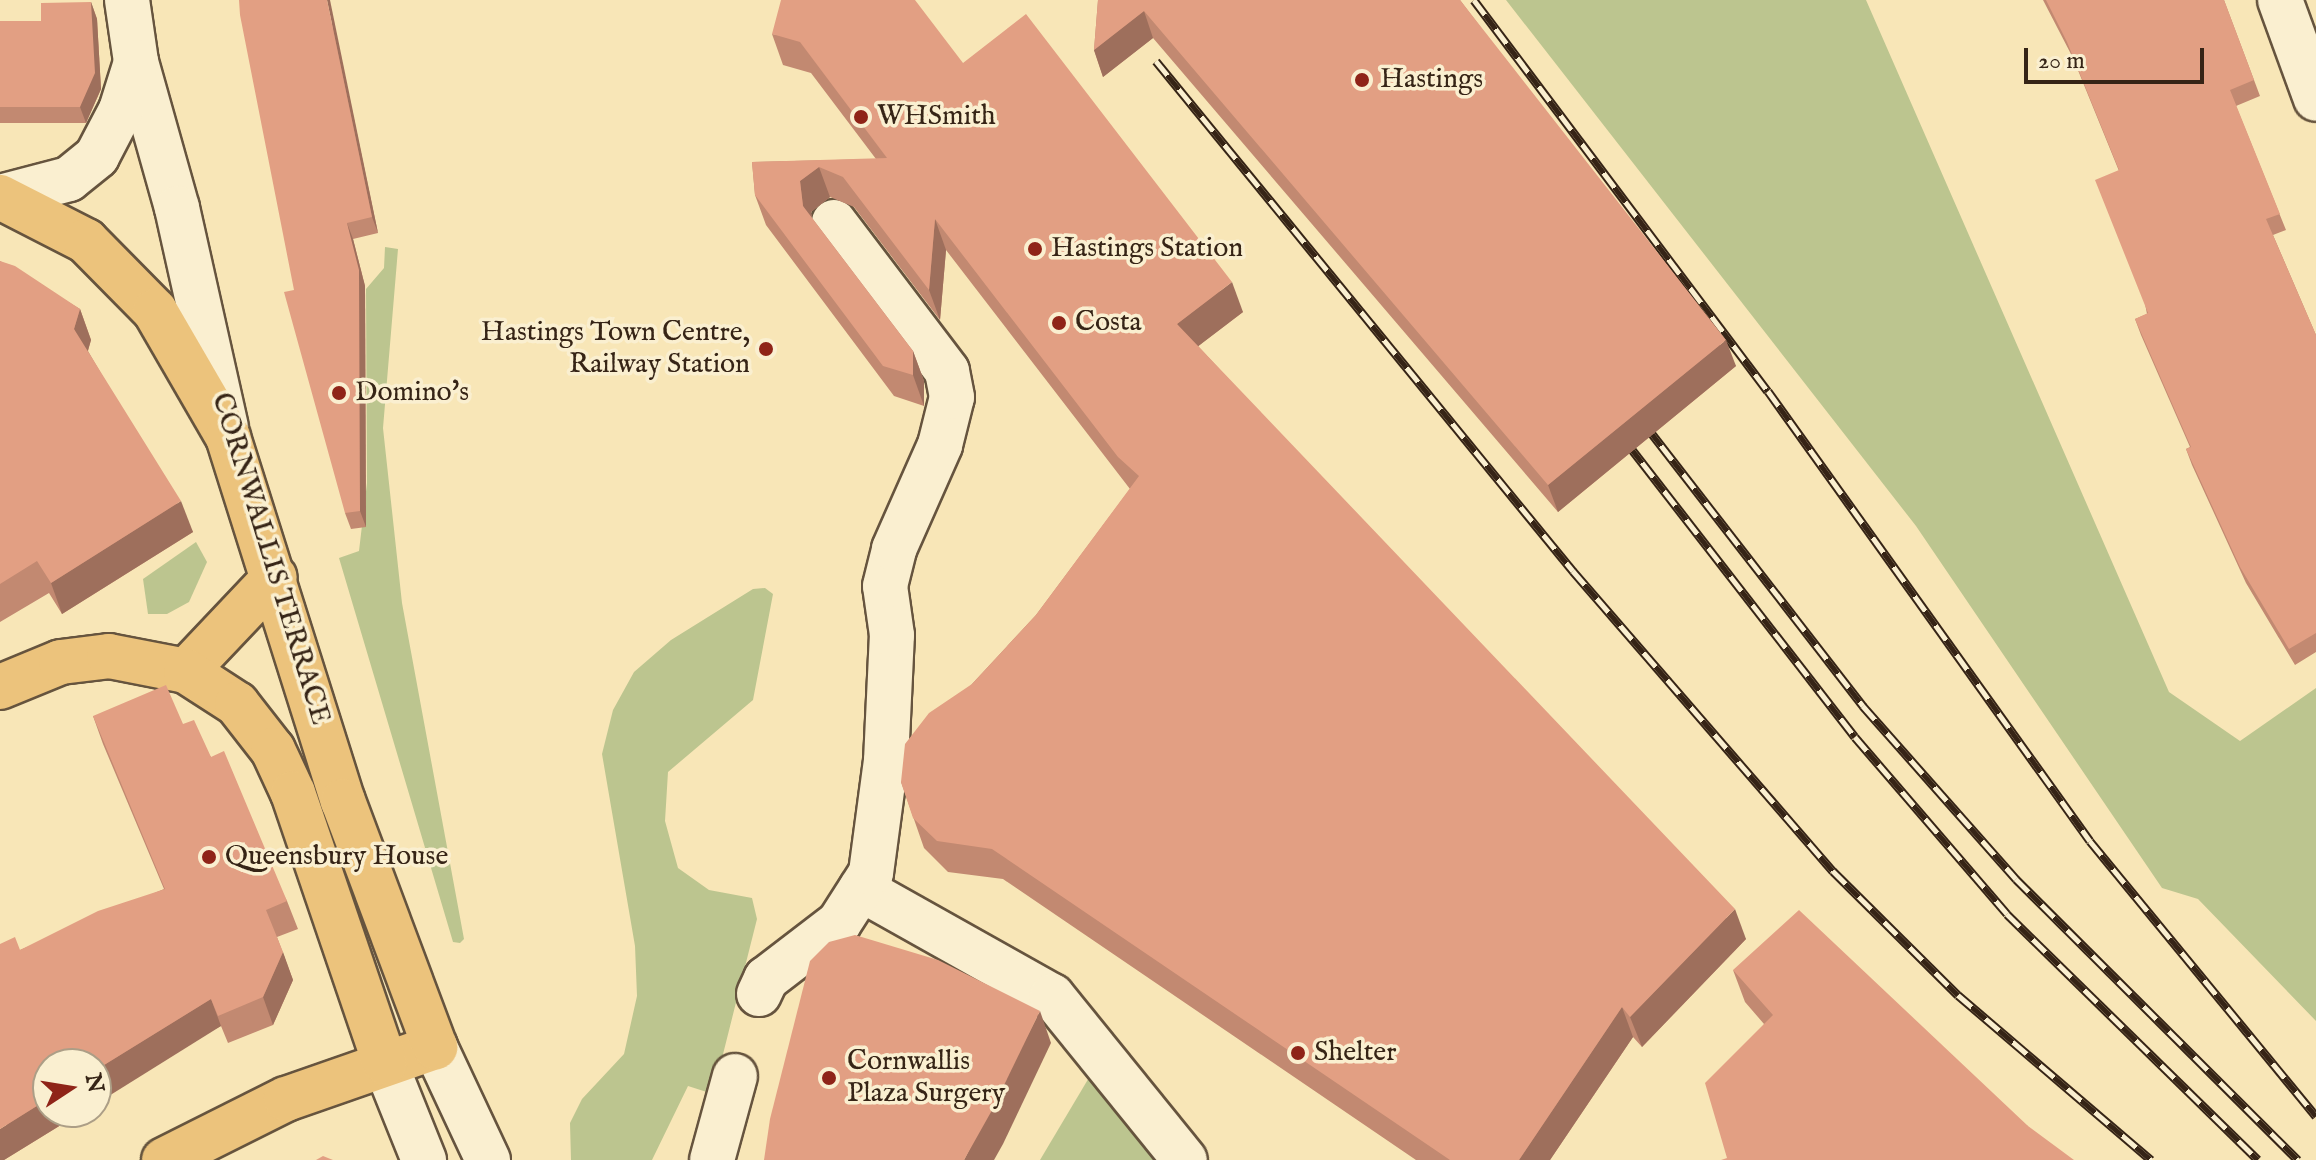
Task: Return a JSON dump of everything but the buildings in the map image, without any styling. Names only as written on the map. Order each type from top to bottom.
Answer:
[{"type":"main road","points":[[0,197],[86,241],[155,311],[228,437]]},
{"type":"main road","name":"CORNWALLIS TERRACE","points":[[228,437],[275,577],[343,801],[435,1047]]},
{"type":"main road","points":[[0,687],[61,662],[109,656],[186,671],[275,577]]},
{"type":"main road","name":"CORNWALLIS TERRACE","points":[[186,671],[237,704],[273,750],[324,878],[385,1063]]},
{"type":"main road","points":[[164,1160],[286,1099],[435,1047]]},
{"type":"street","name":"CORNWALLIS TERRACE","points":[[127,0],[136,62],[177,208],[228,437]]},
{"type":"street","points":[[2280,0],[2316,99]]},
{"type":"street","name":"CORNWALLIS TERRACE","points":[[0,197],[69,179],[97,156],[121,110],[136,62]]},
{"type":"street","points":[[759,994],[766,979],[839,923],[871,873],[886,761],[889,604],[885,586],[894,549],[940,445],[952,397],[947,371],[834,222]]},
{"type":"street","points":[[861,889],[1052,996],[1185,1160]]},
{"type":"street","points":[[435,1047],[488,1160]]},
{"type":"street","points":[[385,1063],[424,1160]]},
{"type":"street","points":[[712,1160],[735,1076]]},
{"type":"green space","points":[[1506,0],[1866,0],[2169,692],[2240,741],[2316,688],[2316,1021],[2198,899],[2162,888],[1916,526]]},
{"type":"green space","points":[[385,247],[398,249],[383,428],[402,603],[464,939],[460,943],[453,942],[339,558],[359,551],[367,483],[366,289],[384,268]]},
{"type":"green space","points":[[196,542],[207,562],[189,602],[167,614],[148,614],[143,579]]},
{"type":"green space","points":[[765,588],[773,594],[753,700],[668,772],[665,821],[678,868],[709,890],[752,898],[757,919],[713,1094],[688,1086],[652,1160],[571,1160],[570,1123],[582,1099],[624,1054],[637,996],[635,946],[602,754],[613,710],[634,672],[671,640],[753,589]]},
{"type":"green space","points":[[1090,1076],[1132,1120],[1157,1160],[1040,1160]]},
{"type":"railway","points":[[1474,0],[1768,391],[2090,841],[2316,1116]]},
{"type":"railway","points":[[1156,61],[1573,571],[1833,871],[1958,995],[2151,1160]]},
{"type":"railway","points":[[1639,417],[1863,706],[2016,879],[2298,1160]]},
{"type":"railway","points":[[1620,434],[1855,737],[2007,914],[2258,1160]]},
{"type":"place","name":"Hastings","points":[[1362,80]]},
{"type":"place","name":"WHSmith","points":[[861,117]]},
{"type":"place","name":"Hastings Station","points":[[1035,249]]},
{"type":"place","name":"Costa","points":[[1059,323]]},
{"type":"place","name":"Hastings Town Centre, Railway Station","points":[[766,349]]},
{"type":"place","name":"Domino's","points":[[339,393]]},
{"type":"place","name":"Queensbury House","points":[[209,857]]},
{"type":"place","name":"Shelter","points":[[1298,1053]]},
{"type":"place","name":"Cornwallis Plaza Surgery","points":[[829,1078]]}]
